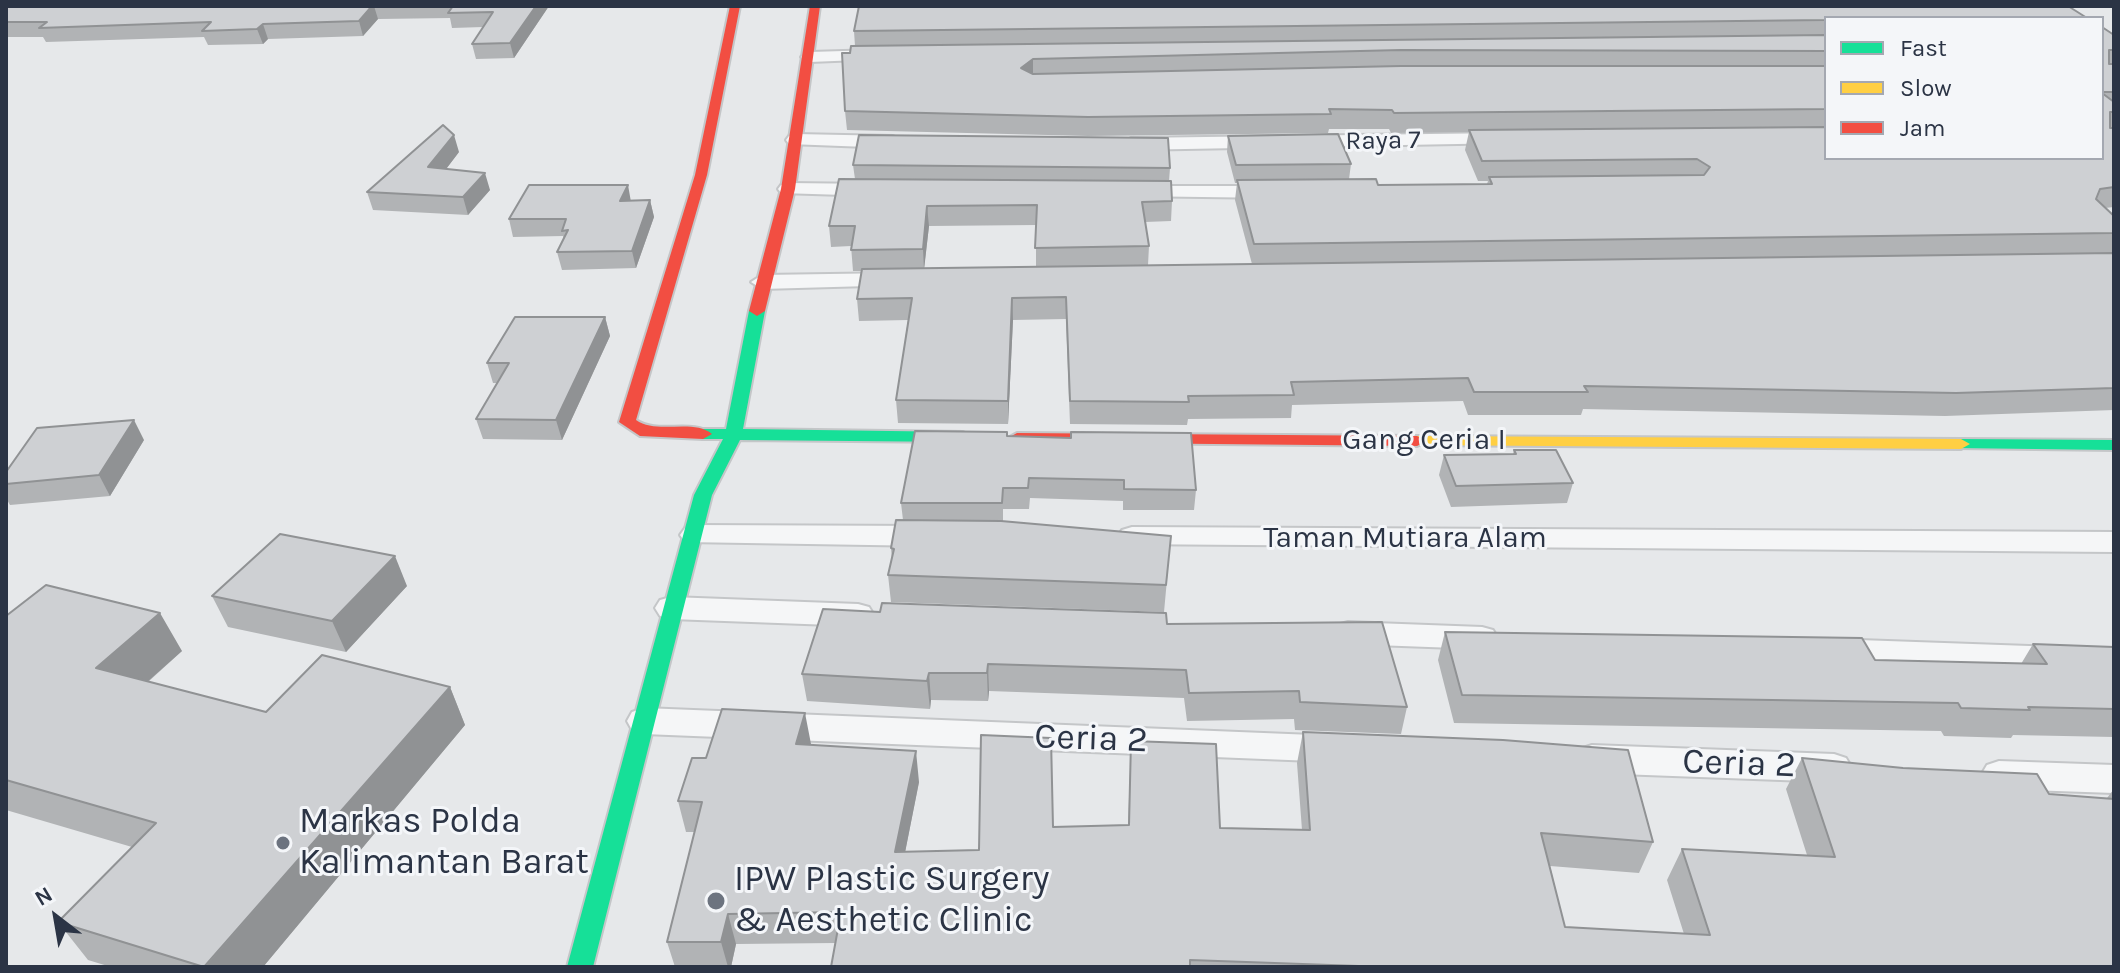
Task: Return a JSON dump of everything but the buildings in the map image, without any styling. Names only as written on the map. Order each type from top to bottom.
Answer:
[{"type":"street","name":"Gang Ceria I","points":[[735,6],[701,175],[627,422],[640,431],[733,436],[2114,445]]},
{"type":"street","points":[[580,967],[671,608],[695,535],[703,495],[733,436],[762,282],[788,189],[810,57],[815,6]]},
{"type":"street","points":[[810,57],[901,54]]},
{"type":"street","name":"Raya 7","points":[[1117,144],[1518,138]]},
{"type":"street","points":[[796,140],[907,142]]},
{"type":"street","points":[[788,189],[899,190]]},
{"type":"street","points":[[1107,192],[1295,192]]},
{"type":"street","points":[[762,282],[921,280]]},
{"type":"street","points":[[695,535],[966,536]]},
{"type":"street","name":"Taman Mutiara Alam","points":[[1110,537],[2114,542]]},
{"type":"street","points":[[671,608],[893,616]]},
{"type":"street","points":[[1321,632],[1512,639]]},
{"type":"street","points":[[1797,650],[2114,661]]},
{"type":"street","name":"Ceria 2","points":[[644,721],[1363,750]]},
{"type":"street","name":"Ceria 2","points":[[1555,757],[1874,770]]},
{"type":"street","points":[[1970,773],[2114,779]]},
{"type":"traffic: fast","points":[[580,967],[703,495],[733,436],[757,311]]},
{"type":"traffic: fast","points":[[703,434],[963,437]]},
{"type":"traffic: fast","points":[[1961,444],[2114,445]]},
{"type":"traffic: slow","points":[[1417,441],[1961,444]]},
{"type":"traffic: jam","points":[[703,434],[640,431],[627,422],[701,175],[735,6]]},
{"type":"traffic: jam","points":[[757,311],[788,189],[815,6]]},
{"type":"traffic: jam","points":[[1017,438],[1417,441]]},
{"type":"place","name":"Markas Polda Kalimantan Barat","points":[[283,843]]},
{"type":"place","name":"IPW Plastic Surgery & Aesthetic Clinic","points":[[716,901]]}]
